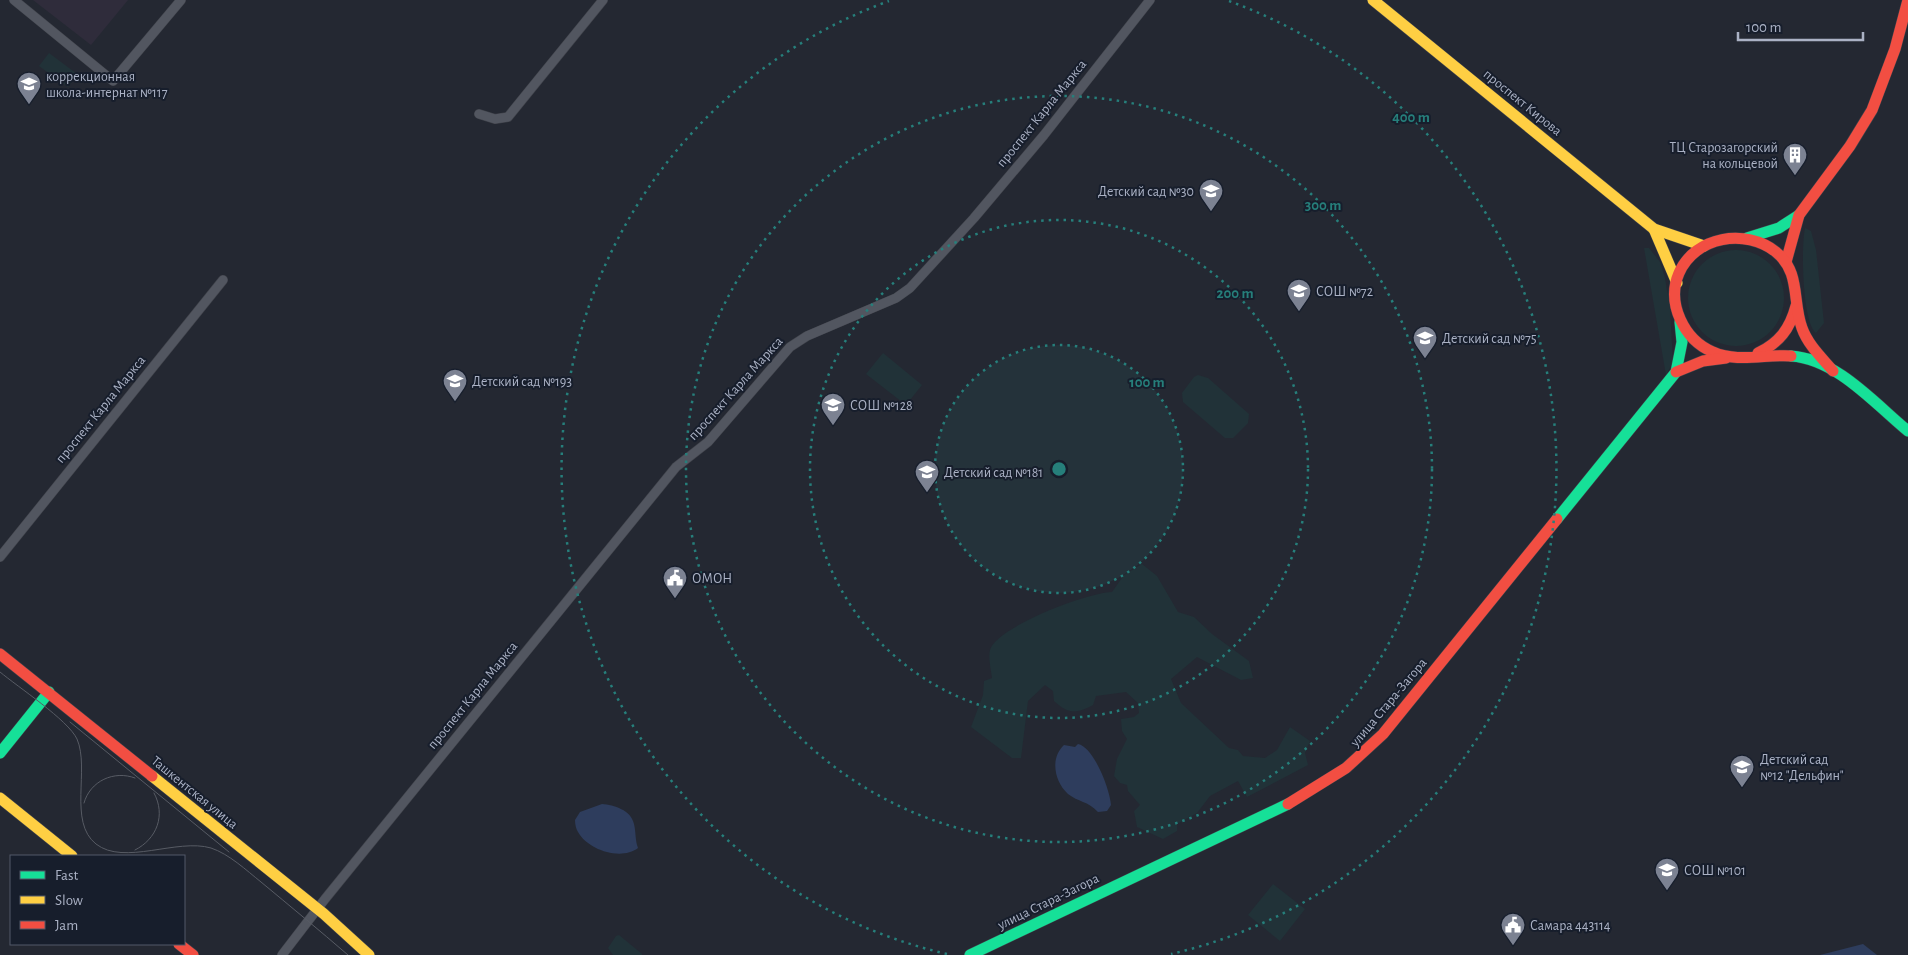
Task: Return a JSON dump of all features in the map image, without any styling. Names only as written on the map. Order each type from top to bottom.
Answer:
[{"type":"main road","name":"проспект Кирова","points":[[1373,0],[1654,229]]},
{"type":"main road","points":[[1786,262],[1799,216],[1850,146],[1872,110],[1895,49],[1908,0]]},
{"type":"main road","points":[[1676,372],[1682,342],[1680,322],[1676,308],[1677,283],[1678,274],[1686,262],[1704,246],[1728,238],[1747,238],[1779,228],[1799,216]]},
{"type":"main road","points":[[1654,229],[1704,246]]},
{"type":"main road","points":[[1654,229],[1677,283]]},
{"type":"main road","points":[[1747,238],[1769,246],[1786,262],[1796,286],[1796,306],[1801,327],[1813,347],[1833,371]]},
{"type":"main road","points":[[1751,356],[1769,348],[1781,339],[1790,326],[1796,306]]},
{"type":"main road","points":[[1680,322],[1692,339],[1701,347],[1726,358]]},
{"type":"main road","points":[[1676,372],[1703,361],[1769,354],[1814,360],[1833,371],[1908,431]]},
{"type":"main road","name":"улица Стара-Загора","points":[[970,955],[984,952],[1288,804],[1330,780],[1359,760],[1396,720],[1676,372]]},
{"type":"main road","name":"Ташкентская улица","points":[[0,654],[252,858],[318,909],[348,934],[369,955]]},
{"type":"main road","points":[[0,753],[48,692]]},
{"type":"main road","points":[[0,798],[71,855]]},
{"type":"main road","points":[[180,945],[193,955]]},
{"type":"street","points":[[14,0],[113,81],[181,0]]},
{"type":"street","points":[[480,114],[495,119],[508,117],[603,0]]},
{"type":"street","name":"проспект Карла Маркса","points":[[282,955],[676,466],[708,442],[790,347],[813,333],[896,298],[910,288],[974,218],[1044,135],[1150,0]]},
{"type":"street","name":"проспект Карла Маркса","points":[[0,557],[223,280]]},
{"type":"shaded area","points":[[33,0],[128,0],[91,45]]},
{"type":"shaded area","points":[[49,53],[77,74],[68,87],[39,66]]},
{"type":"shaded area","points":[[1805,228],[1811,231],[1816,250],[1824,323],[1816,333],[1811,326],[1805,300],[1803,250]]},
{"type":"shaded area","points":[[1644,248],[1649,248],[1660,262],[1665,278],[1670,309],[1673,362],[1666,375]]},
{"type":"shaded area","points":[[1736,250],[1754,253],[1770,264],[1781,280],[1784,298],[1781,316],[1770,332],[1754,343],[1736,346],[1718,343],[1702,332],[1691,316],[1688,298],[1691,280],[1702,264],[1718,253]]},
{"type":"shaded area","points":[[883,353],[922,385],[906,405],[866,374]]},
{"type":"shaded area","points":[[1198,375],[1208,378],[1249,414],[1248,423],[1233,438],[1225,438],[1183,402],[1182,393],[1194,377]]},
{"type":"shaded area","points":[[1142,564],[1157,576],[1178,612],[1194,617],[1212,634],[1249,661],[1253,678],[1241,680],[1197,657],[1171,679],[1181,703],[1229,748],[1238,750],[1243,756],[1265,758],[1277,750],[1290,727],[1310,741],[1305,753],[1308,765],[1247,797],[1238,781],[1210,796],[1197,813],[1177,824],[1177,831],[1163,839],[1137,827],[1134,811],[1140,805],[1128,791],[1127,785],[1120,783],[1114,776],[1117,759],[1127,739],[1122,731],[1121,719],[1134,717],[1139,713],[1138,703],[1126,692],[1096,696],[1093,705],[1082,710],[1072,711],[1054,701],[1053,691],[1045,685],[1028,701],[1021,758],[1012,758],[971,727],[983,695],[984,681],[992,678],[989,653],[996,641],[1008,631],[1045,612],[1084,598],[1112,592],[1124,575]]},
{"type":"shaded area","points":[[1273,884],[1305,909],[1280,941],[1248,915]]},
{"type":"shaded area","points":[[619,935],[642,955],[613,955],[608,948],[616,936]]},
{"type":"water","points":[[1078,744],[1090,753],[1100,770],[1110,798],[1111,805],[1107,811],[1098,812],[1072,797],[1063,789],[1060,783],[1055,763],[1057,756],[1064,745],[1075,747]]},
{"type":"water","points":[[602,804],[617,807],[629,815],[634,824],[638,848],[623,854],[605,852],[589,844],[583,838],[575,825],[575,820],[580,812]]},
{"type":"water","points":[[1863,944],[1877,955],[1820,955]]},
{"type":"tram line","points":[[0,672],[53,713],[72,731],[77,739],[82,765],[81,809],[83,823],[88,834],[96,844],[108,850],[121,852],[183,846],[197,846],[218,851],[231,858],[348,955]]},
{"type":"tram line","points":[[70,722],[229,852]]},
{"type":"tram line","points":[[84,803],[87,795],[97,783],[104,779],[119,775],[135,778]]},
{"type":"tram line","points":[[135,850],[149,840],[157,826],[159,810],[158,801],[154,793]]},
{"type":"traffic: fast","points":[[1747,238],[1779,228],[1799,215]]},
{"type":"traffic: fast","points":[[1557,519],[1676,372],[1682,342],[1680,322]]},
{"type":"traffic: fast","points":[[1791,356],[1808,359],[1840,374],[1869,396],[1908,431]]},
{"type":"traffic: fast","points":[[0,753],[49,692]]},
{"type":"traffic: fast","points":[[970,955],[1288,804]]},
{"type":"traffic: slow","points":[[1373,0],[1654,229],[1704,246]]},
{"type":"traffic: slow","points":[[1654,229],[1677,283]]},
{"type":"traffic: slow","points":[[152,776],[324,914],[369,955]]},
{"type":"traffic: slow","points":[[0,798],[71,855]]},
{"type":"traffic: jam","points":[[1786,262],[1799,215],[1850,146],[1872,110],[1895,49],[1908,0]]},
{"type":"traffic: jam","points":[[1791,356],[1732,357],[1713,352],[1694,339],[1686,330],[1676,308],[1676,285],[1679,273],[1687,260],[1709,244],[1736,238],[1764,244],[1776,252],[1784,260],[1793,278],[1802,328],[1808,340],[1833,371]]},
{"type":"traffic: jam","points":[[1758,353],[1772,345],[1783,334],[1794,314],[1796,306]]},
{"type":"traffic: jam","points":[[1676,372],[1703,361],[1726,358]]},
{"type":"traffic: jam","points":[[1288,804],[1346,768],[1383,734],[1557,519]]},
{"type":"traffic: jam","points":[[0,654],[152,776]]},
{"type":"traffic: jam","points":[[180,945],[193,955]]},
{"type":"place","name":"коррекционная школа-интернат №117","points":[[29,105]]},
{"type":"place","name":"ТЦ Старозагорский на кольцевой","points":[[1795,176]]},
{"type":"place","name":"Детский сад №30","points":[[1211,212]]},
{"type":"place","name":"СОШ №72","points":[[1299,312]]},
{"type":"place","name":"Детский сад №75","points":[[1425,359]]},
{"type":"place","name":"Детский сад №193","points":[[455,402]]},
{"type":"place","name":"СОШ №128","points":[[833,426]]},
{"type":"place","name":"Детский сад №181","points":[[927,493]]},
{"type":"place","name":"ОМОН","points":[[675,599]]},
{"type":"place","name":"Детский сад №12 \"Дельфин\"","points":[[1742,788]]},
{"type":"place","name":"СОШ №101","points":[[1667,891]]},
{"type":"place","name":"Самара 443114","points":[[1513,946]]}]
